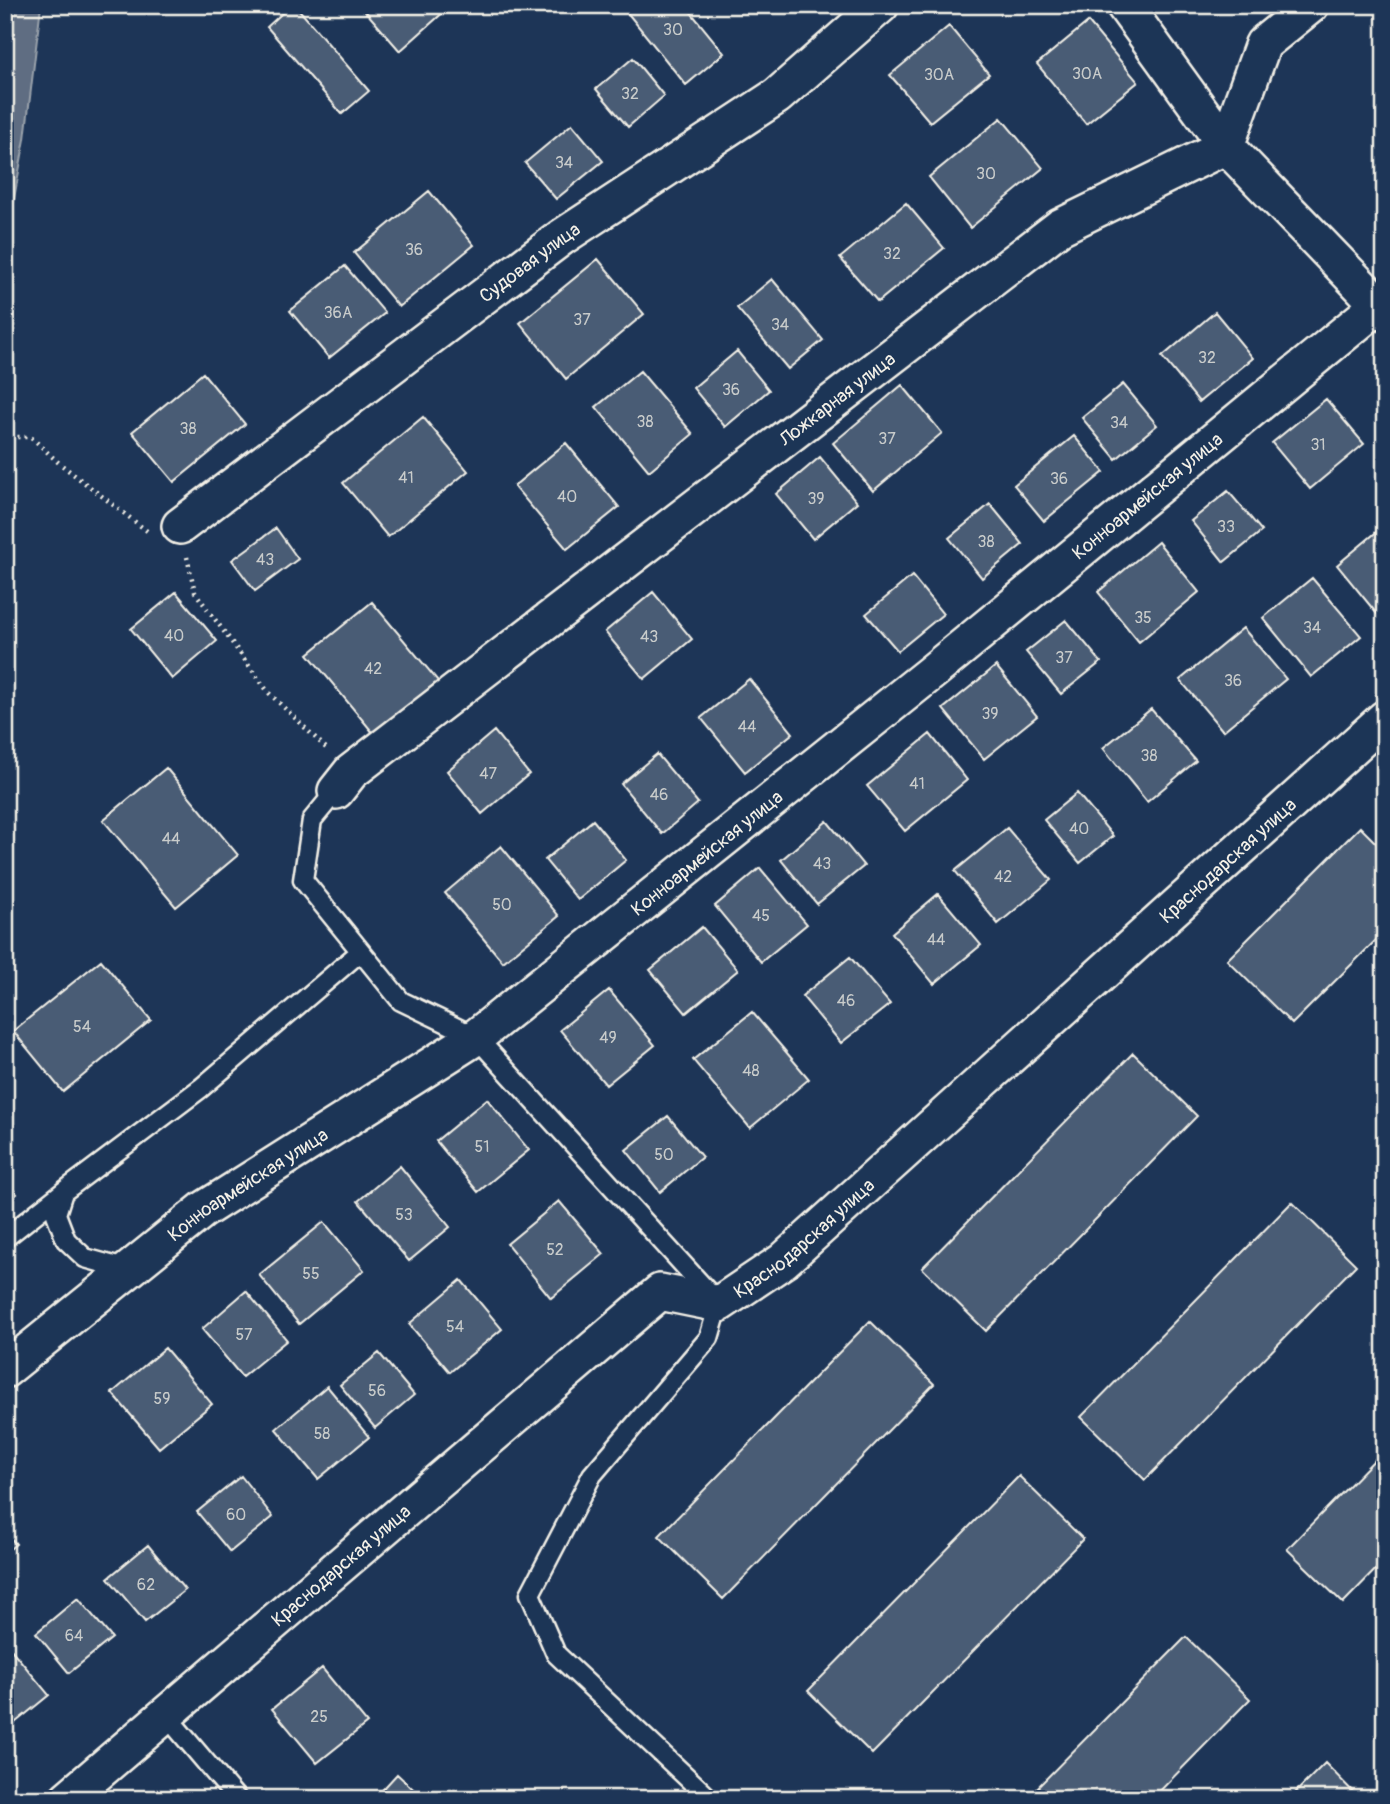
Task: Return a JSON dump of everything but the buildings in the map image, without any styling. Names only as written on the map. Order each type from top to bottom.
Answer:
[{"type":"street","name":"Судовая улица","points":[[180,526],[562,237],[777,96],[881,5]]},
{"type":"street","points":[[1124,5],[1226,146],[1383,305]]},
{"type":"street","points":[[1226,146],[1263,44],[1311,5]]},
{"type":"street","name":"Ложкарная улица","points":[[344,782],[1060,227],[1226,146]]},
{"type":"street","name":"Конноармейская улица","points":[[5,1370],[204,1210],[476,1037],[932,672],[1383,305]]},
{"type":"street","name":"Краснодарская улица","points":[[67,1799],[660,1292],[719,1304],[783,1261],[1385,718]]},
{"type":"lane","points":[[344,782],[312,820],[303,880],[401,1002],[476,1037],[719,1304],[709,1338],[592,1475],[530,1594],[556,1654],[710,1799]]},
{"type":"lane","points":[[5,1238],[201,1088],[360,952]]},
{"type":"lane","points":[[63,1192],[57,1214],[66,1240],[85,1258],[128,1270]]},
{"type":"lane","points":[[165,1714],[237,1799]]},
{"type":"path","points":[[5,431],[16,437],[31,437],[59,463],[155,537],[180,526],[195,592],[269,693],[344,782]]},
{"type":"water","points":[[5,5],[41,5],[25,139],[5,247]]}]
